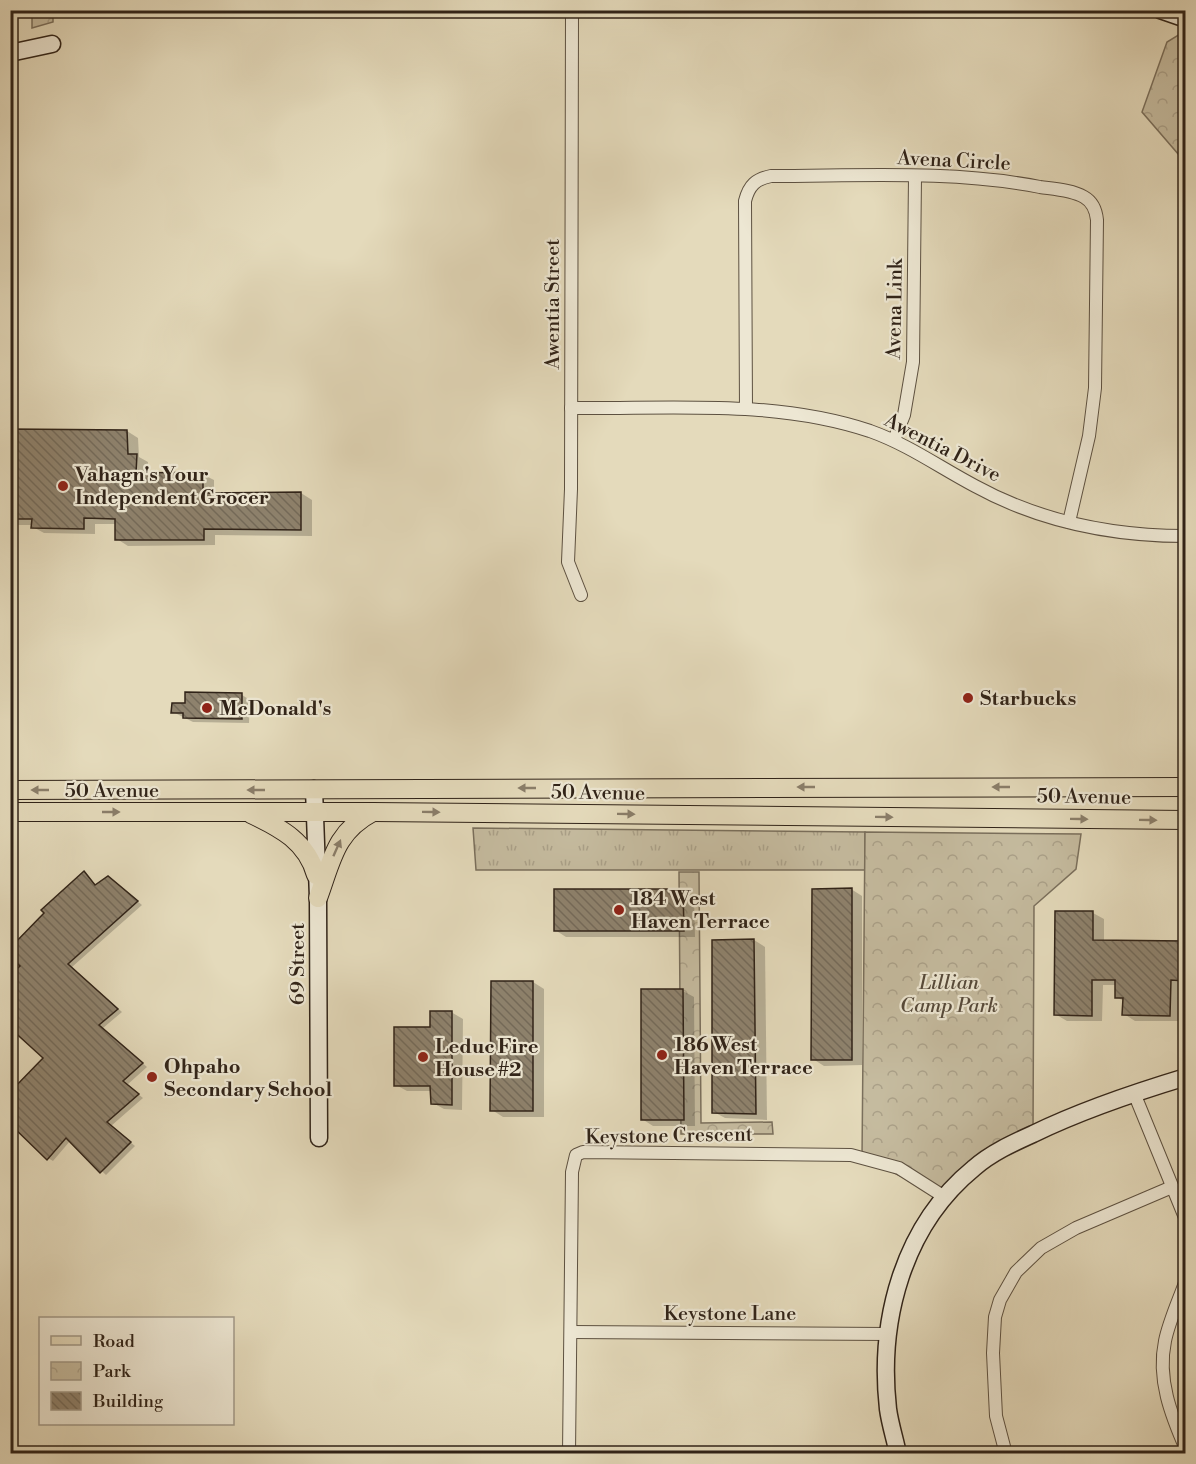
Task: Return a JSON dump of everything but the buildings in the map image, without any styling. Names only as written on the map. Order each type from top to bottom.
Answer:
[{"type":"main road","name":"50 Avenue","points":[[10,790],[1185,787]]},
{"type":"main road","name":"50 Avenue","points":[[10,812],[373,812],[1185,820]]},
{"type":"main road","points":[[247,812],[276,826],[293,838],[306,851],[316,875]]},
{"type":"main road","points":[[318,898],[342,837],[355,822],[373,812]]},
{"type":"street","name":"Awentia Street","points":[[572,10],[571,408],[568,562],[581,595]]},
{"type":"street","points":[[1160,10],[1185,19]]},
{"type":"street","points":[[10,53],[52,44]]},
{"type":"street","name":"Avena Circle","points":[[746,409],[745,201],[751,185],[756,181],[771,176],[960,176],[1007,180],[1078,194],[1090,201],[1096,210],[1095,388],[1089,436],[1068,522]]},
{"type":"street","name":"Avena Link","points":[[894,440],[904,415],[913,362],[915,177]]},
{"type":"street","name":"Awentia Drive","points":[[571,408],[746,409],[782,411],[812,416],[846,424],[894,440],[992,495],[1068,522],[1096,530],[1131,535],[1185,536]]},
{"type":"street","name":"69 Street","points":[[314,789],[318,898],[319,1138]]},
{"type":"street","points":[[898,1454],[888,1411],[886,1371],[888,1334],[894,1298],[905,1262],[920,1230],[943,1196],[975,1166],[1006,1147],[1077,1113],[1185,1077]]},
{"type":"street","points":[[1134,1093],[1185,1220]]},
{"type":"street","name":"Keystone Crescent","points":[[569,1454],[572,1172],[576,1155],[584,1152],[851,1155],[899,1168],[943,1196]]},
{"type":"street","points":[[1006,1454],[996,1416],[993,1353],[995,1317],[1000,1300],[1016,1272],[1041,1248],[1076,1228],[1172,1187]]},
{"type":"street","points":[[1185,1280],[1165,1339],[1162,1378],[1173,1420],[1185,1449]]},
{"type":"street","name":"Keystone Lane","points":[[571,1332],[888,1334]]},
{"type":"green space","points":[[32,11],[53,11],[53,22],[32,28]]},
{"type":"green space","points":[[1180,34],[1186,36],[1185,162],[1142,112],[1167,42]]},
{"type":"green space","points":[[473,828],[865,832],[865,870],[476,870]]},
{"type":"green space","name":"Lillian Camp Park","points":[[865,832],[1081,834],[1076,869],[1034,906],[1033,1134],[943,1196],[862,1158]]},
{"type":"green space","points":[[679,872],[699,872],[701,1123],[772,1122],[773,1134],[681,1134]]},
{"type":"place","name":"Vahagn's Your Independent Grocer","points":[[63,486]]},
{"type":"place","name":"Starbucks","points":[[968,698]]},
{"type":"place","name":"McDonald's","points":[[207,708]]},
{"type":"place","name":"184 West Haven Terrace","points":[[619,910]]},
{"type":"place","name":"186 West Haven Terrace","points":[[662,1055]]},
{"type":"place","name":"Leduc Fire House #2","points":[[423,1057]]},
{"type":"place","name":"Ohpaho Secondary School","points":[[152,1077]]}]
